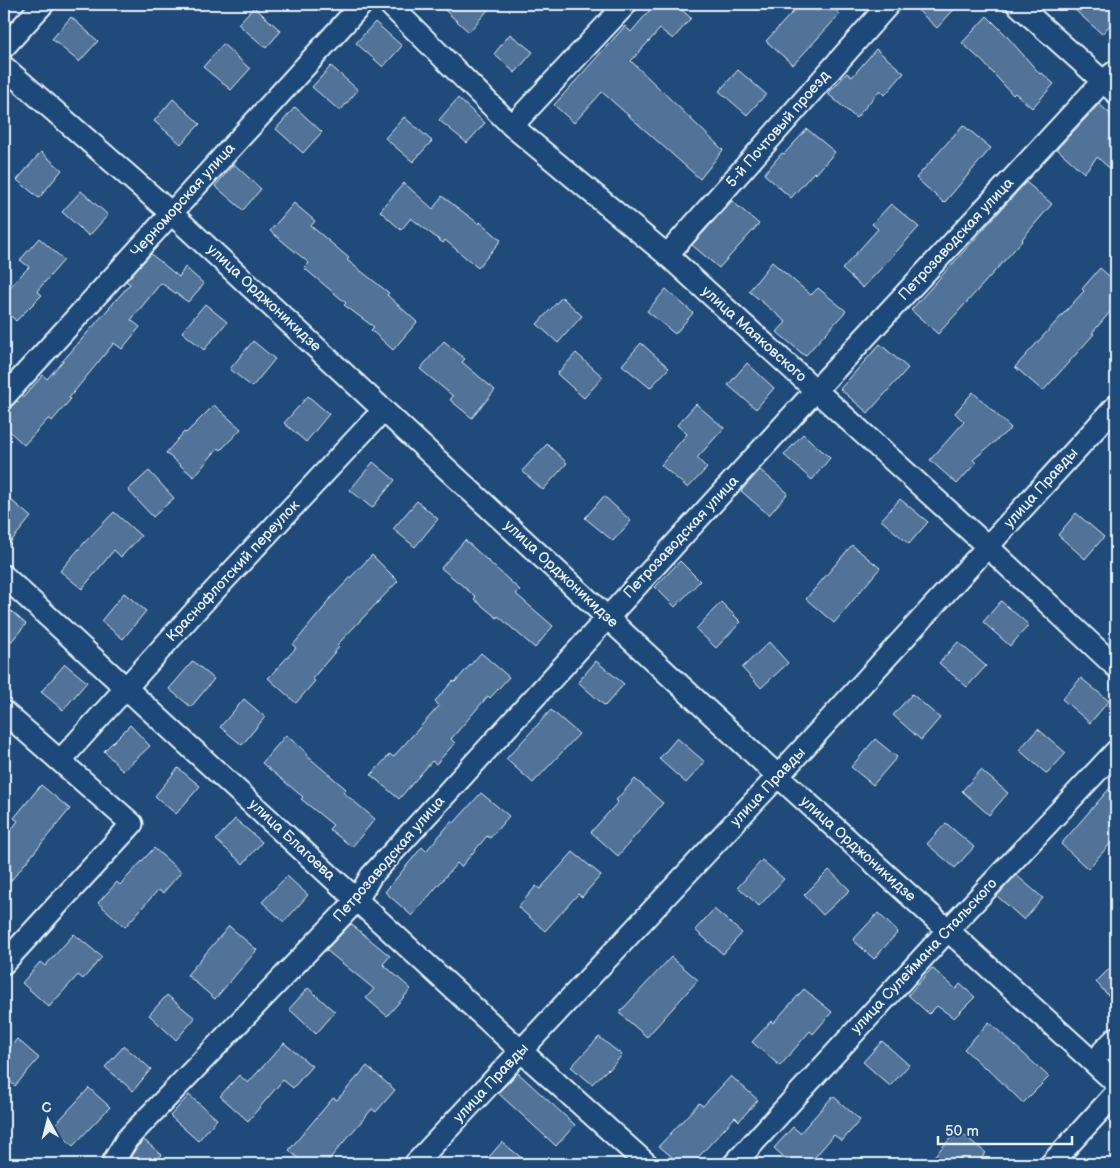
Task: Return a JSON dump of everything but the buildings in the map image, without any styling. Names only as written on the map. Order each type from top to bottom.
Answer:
[{"type":"street","points":[[4,47],[43,4]]},
{"type":"street","name":"Черноморская улица","points":[[4,397],[362,4]]},
{"type":"street","name":"улица Маяковского","points":[[388,4],[512,126],[667,255],[988,547],[1116,667]]},
{"type":"street","points":[[512,126],[626,4]]},
{"type":"street","name":"5-й Почтовый проезд","points":[[667,255],[889,4]]},
{"type":"street","points":[[1017,4],[1112,81]]},
{"type":"street","name":"улица Орджоникидзе","points":[[4,67],[171,213],[778,776],[1116,1082]]},
{"type":"street","name":"Петрозаводская улица","points":[[112,1164],[127,1139],[357,900],[371,876],[816,390],[1112,81]]},
{"type":"street","name":"улица Правды","points":[[415,1164],[778,776],[1116,406]]},
{"type":"street","name":"Краснофлотский переулок","points":[[60,761],[198,608],[374,420]]},
{"type":"street","name":"улица Благоева","points":[[4,576],[521,1051],[647,1164]]},
{"type":"street","points":[[4,712],[132,824],[4,963]]},
{"type":"street","name":"улица Сулеймана Стальского","points":[[734,1164],[948,930],[1116,751]]},
{"type":"street","points":[[1051,1164],[1116,1093]]}]
